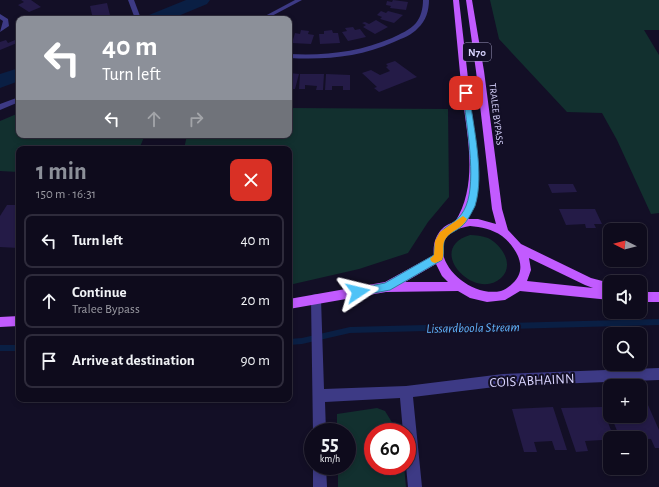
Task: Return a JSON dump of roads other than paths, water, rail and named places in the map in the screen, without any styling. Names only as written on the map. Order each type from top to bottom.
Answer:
[{"type":"main road","name":"N70","points":[[456,0],[474,165],[473,189],[470,206],[459,224]]},
{"type":"main road","name":"TRALEE BYPASS","points":[[469,0],[480,71],[497,209],[503,231]]},
{"type":"main road","name":"N70","points":[[439,257],[439,241],[443,234],[459,224],[470,222],[489,225],[503,231],[514,241],[525,259],[526,270],[524,278],[518,286]]},
{"type":"main road","name":"N70","points":[[519,248],[589,282],[603,286]]},
{"type":"main road","points":[[386,287],[439,257],[443,269],[457,287]]},
{"type":"main road","points":[[292,303],[386,287],[457,287],[477,296],[490,297],[508,293],[518,286],[532,286],[603,294]]},
{"type":"main road","points":[[647,297],[659,297]]},
{"type":"main road","points":[[0,322],[16,321]]},
{"type":"street","points":[[130,0],[138,16]]},
{"type":"street","points":[[292,56],[322,58],[349,55],[399,38],[417,25],[425,10],[426,0]]},
{"type":"street","points":[[0,16],[6,20],[6,26],[0,30]]},
{"type":"street","points":[[0,107],[16,100]]},
{"type":"street","points":[[316,299],[319,423]]},
{"type":"street","name":"COIS ABHAINN","points":[[318,396],[406,392],[503,380],[659,374]]},
{"type":"street","points":[[406,392],[415,487]]},
{"type":"street","points":[[319,475],[320,487]]},
{"type":"lane","points":[[266,16],[299,0]]},
{"type":"waterway","points":[[162,16],[201,0]]},
{"type":"waterway","points":[[0,81],[16,75]]},
{"type":"waterway","name":"Lissardboola Stream","points":[[292,342],[302,341],[350,330],[659,322]]},
{"type":"waterway","name":"Lissardboola Stream","points":[[0,348],[16,348]]}]
